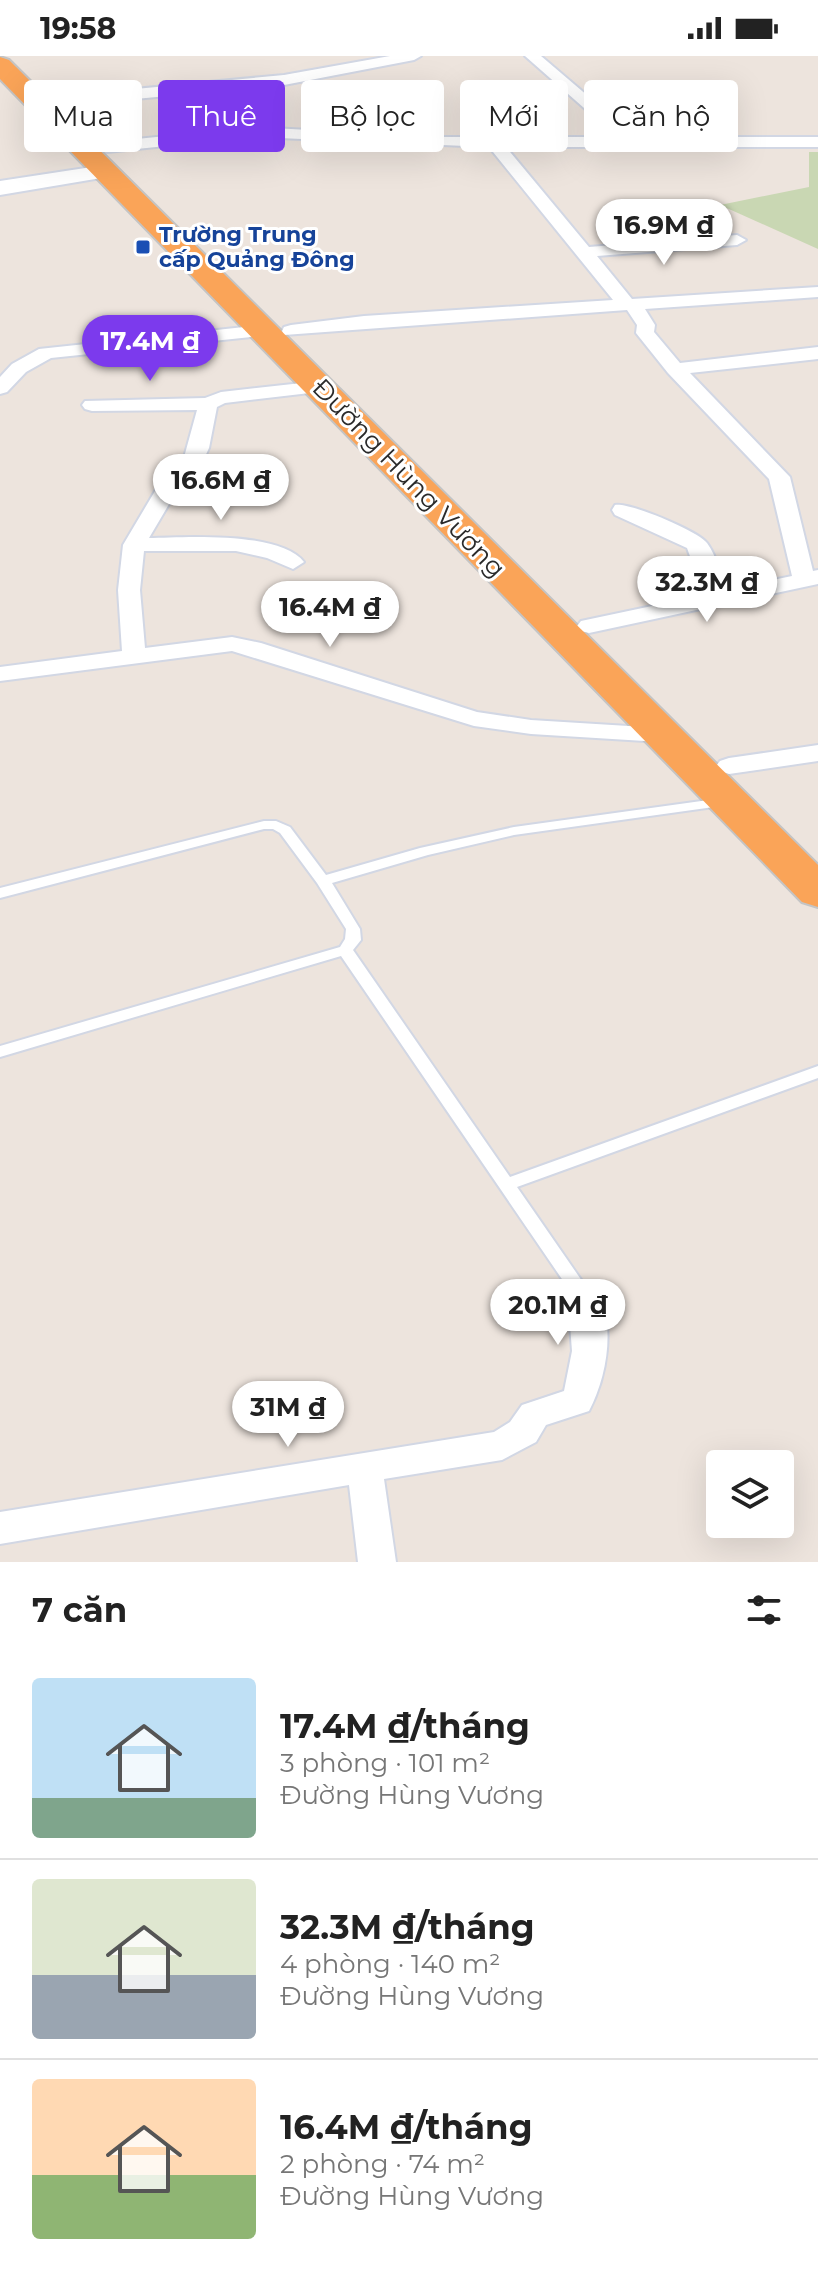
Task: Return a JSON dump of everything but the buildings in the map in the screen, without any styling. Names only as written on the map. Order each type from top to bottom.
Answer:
[{"type":"highway","name":"Đường Hùng Vương","points":[[14,56],[39,80]]},
{"type":"highway","name":"Đường Hùng Vương","points":[[0,65],[106,159],[278,331],[589,626],[818,853]]},
{"type":"highway","name":"Đường Hùng Vương","points":[[100,152],[106,159]]},
{"type":"highway","name":"Đường Hùng Vương","points":[[278,331],[320,387],[818,892]]},
{"type":"street","points":[[532,56],[584,101]]},
{"type":"street","points":[[142,93],[273,81],[406,57]]},
{"type":"street","points":[[0,188],[202,135],[255,132],[460,141]]},
{"type":"street","points":[[738,142],[818,142]]},
{"type":"street","points":[[502,152],[646,325],[645,333],[675,369],[779,477],[811,578],[589,626]]},
{"type":"street","points":[[587,252],[737,240]]},
{"type":"street","points":[[0,388],[19,368],[46,353],[364,322],[818,292]]},
{"type":"street","points":[[675,369],[818,353]]},
{"type":"street","points":[[92,405],[208,404],[221,398],[320,387]]},
{"type":"street","points":[[134,656],[129,590],[134,545],[166,491],[195,455],[208,404]]},
{"type":"street","points":[[623,510],[698,546],[716,598]]},
{"type":"street","points":[[134,545],[234,544],[273,551],[293,562]]},
{"type":"street","points":[[0,674],[212,645],[243,645],[474,719],[531,727],[661,735]]},
{"type":"street","points":[[729,766],[818,753]]},
{"type":"street","points":[[0,1528],[502,1445],[523,1432],[534,1415],[577,1401],[585,1386],[589,1323],[585,1299]]},
{"type":"street","points":[[364,1466],[377,1562]]},
{"type":"lane","points":[[323,881],[425,851],[514,831],[728,801]]},
{"type":"lane","points":[[0,893],[271,824],[285,830],[323,881],[353,929],[353,940],[345,950],[0,1052]]},
{"type":"lane","points":[[345,950],[585,1299]]},
{"type":"lane","points":[[508,1184],[818,1072]]},
{"type":"green space","points":[[809,152],[818,152],[818,249],[720,205],[809,187]]},
{"type":"place","name":"Trường Trung cấp Quảng Đông","points":[[143,247]]}]
